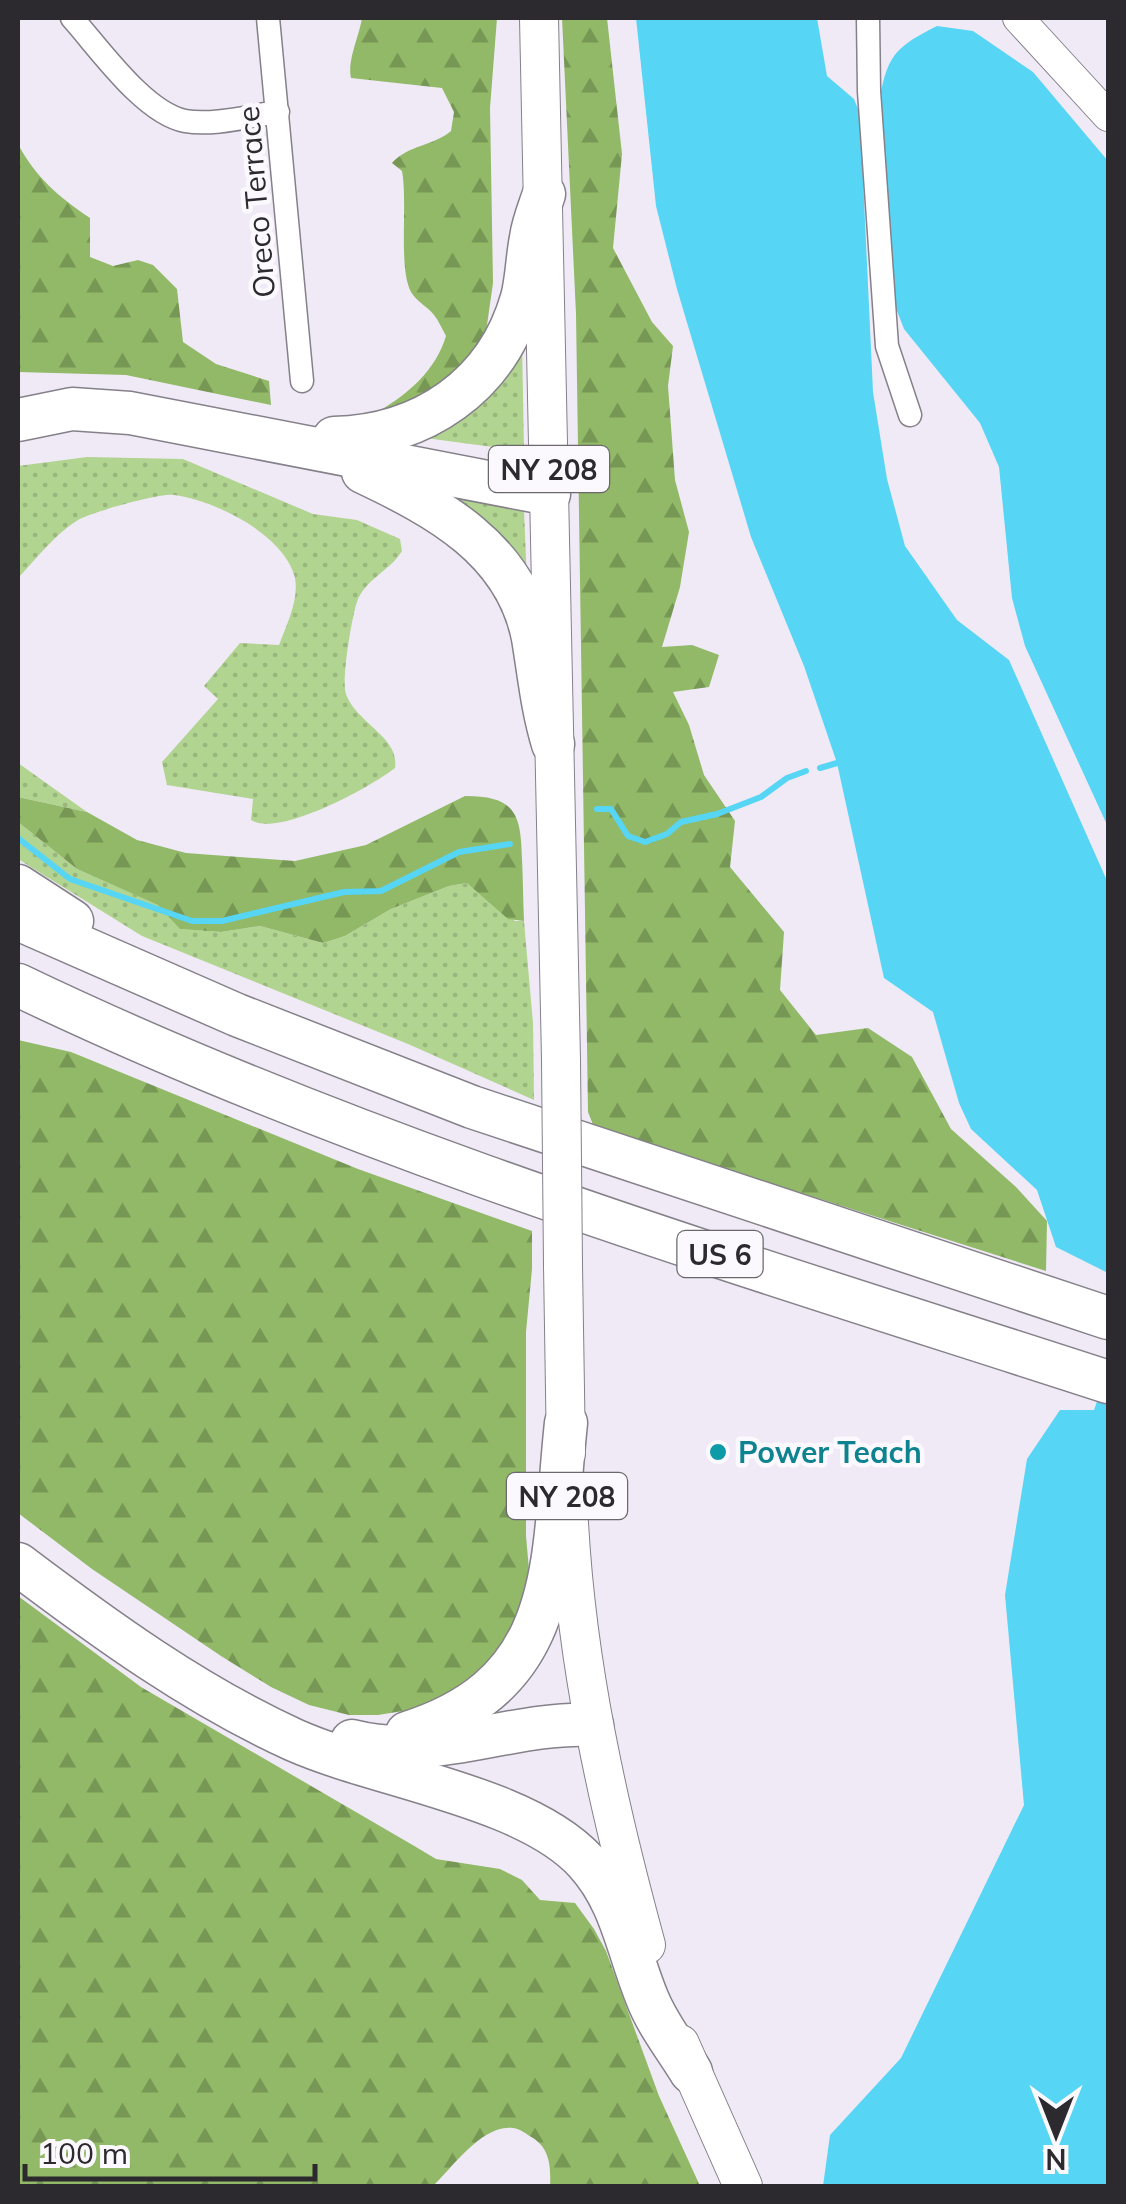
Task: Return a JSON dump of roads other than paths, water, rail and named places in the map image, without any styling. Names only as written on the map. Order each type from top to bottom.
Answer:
[{"type":"highway","points":[[18,420],[72,409],[110,410],[318,442],[372,436],[403,427],[450,404],[478,380],[501,349],[518,311],[534,222],[544,194]]},
{"type":"highway","points":[[18,393],[127,398],[318,442],[549,487]]},
{"type":"highway","points":[[318,442],[452,520],[498,562],[527,614],[543,712],[553,744]]},
{"type":"highway","points":[[18,886],[78,924],[185,978],[237,1015]]},
{"type":"highway","name":"US 6","points":[[18,919],[237,1015],[539,1131],[1108,1318]]},
{"type":"highway","name":"US 6","points":[[18,984],[349,1125],[485,1175],[1101,1380]]},
{"type":"highway","points":[[18,1002],[154,1045]]},
{"type":"highway","points":[[347,1750],[449,1717],[494,1687],[518,1659],[538,1623],[549,1585],[566,1423]]},
{"type":"highway","points":[[18,1545],[182,1661],[280,1718],[347,1750],[510,1813],[548,1831],[576,1852],[610,1897],[648,2002],[691,2072]]},
{"type":"highway","points":[[18,1564],[94,1621],[218,1699],[289,1738],[347,1750],[372,1746],[424,1748],[566,1725],[592,1725]]},
{"type":"main road","name":"NY 208","points":[[539,18],[566,1423],[573,1583],[592,1725],[648,1951],[691,2072],[743,2186]]},
{"type":"street","points":[[72,18],[129,82],[171,116],[202,122],[278,112]]},
{"type":"street","name":"Oreco Terrace","points":[[268,18],[302,381]]},
{"type":"street","points":[[868,18],[869,91],[886,346],[910,415]]},
{"type":"street","points":[[1018,18],[1108,116]]},
{"type":"water","points":[[636,18],[817,18],[827,76],[854,99],[860,114],[873,392],[887,479],[905,546],[957,620],[1009,660],[1108,883],[1108,1273],[1056,1247],[1037,1190],[971,1129],[959,1103],[933,1012],[884,978],[837,763],[804,666],[751,537],[677,289],[656,206]]},
{"type":"water","points":[[937,26],[973,31],[1033,72],[1108,161],[1108,827],[1025,646],[1012,598],[999,467],[980,423],[904,329],[894,303],[880,97],[897,52]]},
{"type":"water","points":[[1108,1370],[1108,2186],[823,2186],[830,2135],[901,2058],[1024,1805],[1005,1595],[1027,1459],[1060,1410],[1094,1410]]},
{"type":"waterway","points":[[820,768],[837,763]]},
{"type":"waterway","points":[[597,809],[611,809],[628,836],[645,842],[667,834],[681,822],[717,814],[761,797],[787,778],[806,771]]},
{"type":"waterway","points":[[18,838],[70,879],[192,921],[222,921],[344,892],[381,891],[459,852],[510,844]]},
{"type":"place","name":"Power Teach","points":[[718,1452]]}]
